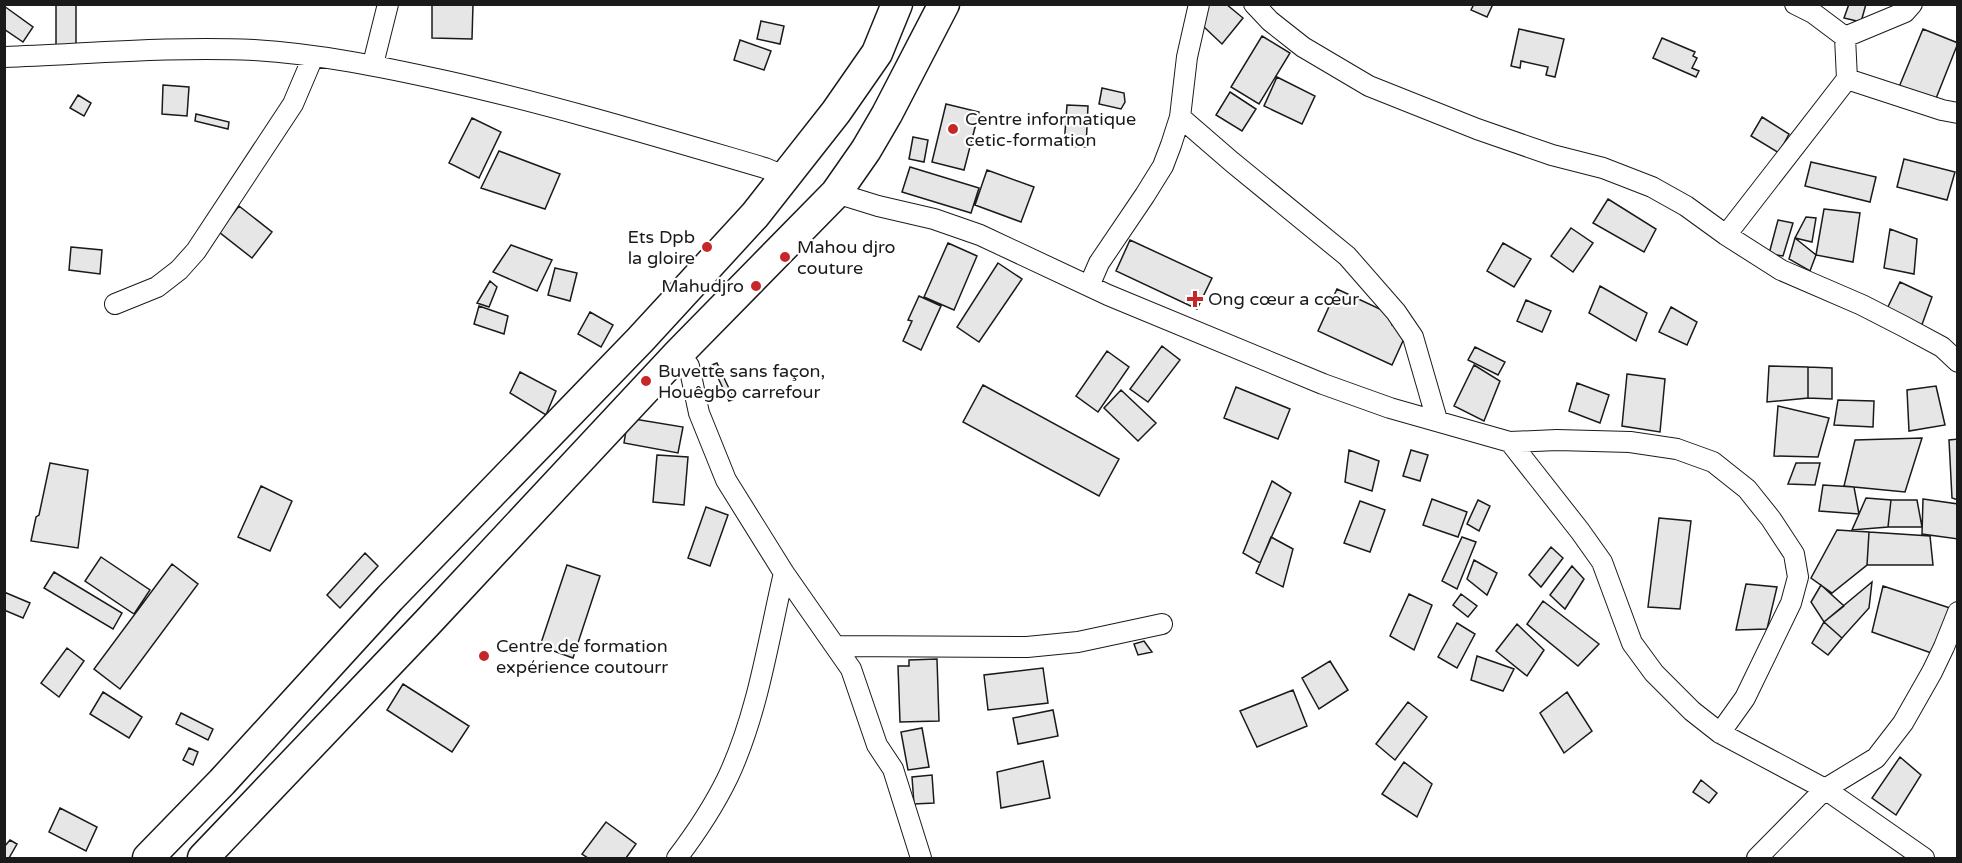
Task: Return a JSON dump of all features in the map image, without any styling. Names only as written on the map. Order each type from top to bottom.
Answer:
[{"type":"main road","points":[[148,858],[222,782],[390,598],[655,323],[755,215],[836,112],[877,53],[897,4]]},
{"type":"main road","points":[[203,858],[428,623],[679,353],[836,193],[866,150],[887,114],[944,4]]},
{"type":"street","points":[[373,64],[388,4]]},
{"type":"street","points":[[1089,286],[1099,263],[1163,166],[1180,117],[1187,57],[1199,4]]},
{"type":"street","points":[[1254,4],[1270,21],[1303,47],[1369,86],[1477,129],[1552,155],[1603,168],[1652,187],[1686,206],[1781,270],[1862,305],[1942,347],[1958,362]]},
{"type":"street","points":[[1726,235],[1847,79],[1845,37],[1814,13],[1795,4]]},
{"type":"street","points":[[1845,37],[1905,12],[1911,4]]},
{"type":"street","points":[[4,57],[177,50],[255,50],[373,64],[499,93],[765,168],[786,177]]},
{"type":"street","points":[[115,304],[157,287],[179,270],[196,251],[293,104],[313,57]]},
{"type":"street","points":[[1847,79],[1942,110],[1958,113]]},
{"type":"street","points":[[1180,117],[1347,256],[1396,312],[1413,337],[1437,420]]},
{"type":"street","points":[[836,193],[878,207],[934,219],[980,235],[1089,286],[1323,384],[1390,408],[1510,442],[1557,440],[1630,442],[1677,449],[1713,462],[1747,489],[1771,519],[1794,554],[1798,577],[1791,603],[1744,698],[1720,733]]},
{"type":"street","points":[[679,353],[689,366],[699,413],[726,480],[784,573],[851,669],[877,745],[892,770],[921,858]]},
{"type":"street","points":[[1510,442],[1602,562],[1632,643],[1654,673],[1692,711],[1720,733],[1826,789],[1924,858]]},
{"type":"street","points":[[677,858],[706,818],[728,776],[752,712],[784,573]]},
{"type":"street","points":[[1757,858],[1826,789],[1876,758],[1903,723],[1932,672],[1958,612]]},
{"type":"street","points":[[836,646],[1027,647],[1078,642],[1162,624]]},
{"type":"building","points":[[56,4],[76,4],[76,47],[56,47]]},
{"type":"building","points":[[432,4],[473,4],[472,39],[432,38]]},
{"type":"building","points":[[1207,4],[1226,4],[1243,18],[1222,44],[1203,26]]},
{"type":"building","points":[[1474,4],[1493,4],[1487,17],[1471,10]]},
{"type":"building","points":[[1849,4],[1866,4],[1861,22],[1844,18]]},
{"type":"building","points":[[4,6],[33,27],[23,42],[4,29]]},
{"type":"building","points":[[761,21],[784,26],[780,44],[757,39]]},
{"type":"building","points":[[1519,29],[1564,39],[1555,77],[1546,75],[1548,67],[1521,61],[1520,68],[1511,66]]},
{"type":"building","points":[[1923,29],[1958,43],[1935,101],[1899,87]]},
{"type":"building","points":[[1262,36],[1290,53],[1259,104],[1231,87]]},
{"type":"building","points":[[1662,38],[1695,52],[1693,56],[1697,58],[1692,68],[1699,71],[1696,77],[1653,58]]},
{"type":"building","points":[[740,40],[771,51],[764,70],[734,60]]},
{"type":"building","points":[[1277,77],[1315,96],[1302,124],[1264,106]]},
{"type":"building","points":[[163,85],[189,87],[187,116],[162,114]]},
{"type":"building","points":[[1102,88],[1124,93],[1125,102],[1121,109],[1099,104]]},
{"type":"building","points":[[1230,92],[1256,109],[1242,131],[1216,115]]},
{"type":"building","points":[[78,95],[91,103],[84,116],[70,108]]},
{"type":"building","points":[[946,104],[979,112],[964,170],[932,162]]},
{"type":"building","points":[[1067,105],[1088,106],[1086,147],[1064,146]]},
{"type":"building","points":[[196,114],[229,122],[228,129],[195,121]]},
{"type":"building","points":[[1762,117],[1789,134],[1779,153],[1751,136]]},
{"type":"building","points":[[472,118],[501,132],[479,178],[449,163]]},
{"type":"building","points":[[913,137],[928,140],[924,162],[909,159]]},
{"type":"building","points":[[499,151],[560,174],[545,209],[481,188]]},
{"type":"building","points":[[1904,159],[1955,172],[1947,200],[1897,187]]},
{"type":"building","points":[[1811,162],[1876,177],[1870,202],[1805,186]]},
{"type":"building","points":[[910,167],[979,188],[971,213],[902,192]]},
{"type":"building","points":[[987,170],[1034,187],[1021,222],[975,205]]},
{"type":"building","points":[[1608,199],[1656,229],[1644,252],[1593,223]]},
{"type":"building","points":[[239,206],[272,232],[252,258],[219,232]]},
{"type":"building","points":[[1824,209],[1860,213],[1853,262],[1816,255]]},
{"type":"building","points":[[1806,217],[1816,218],[1812,242],[1795,238]]},
{"type":"building","points":[[1778,220],[1793,223],[1783,256],[1769,254]]},
{"type":"building","points":[[1571,228],[1593,243],[1573,272],[1551,256]]},
{"type":"building","points":[[1890,229],[1917,239],[1914,274],[1884,268]]},
{"type":"building","points":[[1795,238],[1816,255],[1810,271],[1789,259]]},
{"type":"building","points":[[1130,240],[1212,278],[1197,309],[1116,271]]},
{"type":"building","points":[[948,243],[977,256],[954,310],[924,297]]},
{"type":"building","points":[[1503,243],[1531,259],[1514,287],[1487,271]]},
{"type":"building","points":[[511,245],[552,260],[537,291],[493,272]]},
{"type":"building","points":[[71,247],[102,250],[100,274],[69,270]]},
{"type":"building","points":[[998,263],[1022,279],[979,342],[957,327]]},
{"type":"building","points":[[555,268],[577,273],[570,301],[548,295]]},
{"type":"building","points":[[490,281],[497,287],[489,307],[477,303]]},
{"type":"building","points":[[1900,282],[1932,297],[1920,330],[1884,315]]},
{"type":"building","points":[[1600,286],[1647,313],[1636,341],[1589,313]]},
{"type":"building","points":[[1337,289],[1397,317],[1392,325],[1407,332],[1392,365],[1318,331]]},
{"type":"building","points":[[919,296],[941,306],[921,350],[903,341],[912,321],[908,320]]},
{"type":"building","points":[[1526,300],[1551,311],[1542,332],[1517,321]]},
{"type":"building","points":[[479,306],[508,316],[504,334],[474,324]]},
{"type":"building","points":[[1671,307],[1697,322],[1687,345],[1659,332]]},
{"type":"building","points":[[590,312],[613,325],[601,347],[578,334]]},
{"type":"building","points":[[1162,346],[1180,360],[1148,402],[1130,389]]},
{"type":"building","points":[[1475,347],[1505,362],[1498,375],[1468,360]]},
{"type":"building","points":[[1107,351],[1129,367],[1098,412],[1076,396]]},
{"type":"building","points":[[717,363],[734,399],[729,401],[712,365]]},
{"type":"building","points":[[1474,365],[1500,381],[1484,421],[1454,406]]},
{"type":"building","points":[[1769,366],[1808,367],[1808,398],[1767,402]]},
{"type":"building","points":[[1808,367],[1832,368],[1832,399],[1808,398]]},
{"type":"building","points":[[520,372],[556,391],[546,415],[510,393]]},
{"type":"building","points":[[1627,374],[1665,379],[1660,432],[1622,426]]},
{"type":"building","points":[[1577,383],[1609,395],[1600,423],[1569,411]]},
{"type":"building","points":[[983,385],[1119,459],[1099,496],[963,422]]},
{"type":"building","points":[[1936,386],[1945,425],[1909,431],[1907,390]]},
{"type":"building","points":[[1236,387],[1290,409],[1278,439],[1224,418]]},
{"type":"building","points":[[1121,390],[1156,423],[1138,441],[1104,408]]},
{"type":"building","points":[[1838,400],[1874,401],[1873,427],[1834,425]]},
{"type":"building","points":[[1778,406],[1829,418],[1818,457],[1774,456]]},
{"type":"building","points":[[628,418],[683,427],[678,453],[624,443]]},
{"type":"building","points":[[1922,438],[1905,492],[1844,486],[1855,440]]},
{"type":"building","points":[[1958,439],[1958,500],[1952,498],[1949,440]]},
{"type":"building","points":[[1349,450],[1379,461],[1372,491],[1345,482]]},
{"type":"building","points":[[1411,450],[1428,455],[1420,481],[1403,476]]},
{"type":"building","points":[[657,455],[688,457],[684,505],[653,502]]},
{"type":"building","points":[[50,463],[88,470],[78,548],[31,541]]},
{"type":"building","points":[[1796,463],[1820,463],[1815,485],[1788,484]]},
{"type":"building","points":[[1272,481],[1291,493],[1260,563],[1243,553]]},
{"type":"building","points":[[1823,485],[1854,487],[1859,514],[1819,511]]},
{"type":"building","points":[[261,486],[292,501],[270,551],[238,537]]},
{"type":"building","points":[[1866,498],[1891,500],[1888,527],[1852,530]]},
{"type":"building","points":[[1432,499],[1467,512],[1458,537],[1423,525]]},
{"type":"building","points":[[1923,499],[1958,504],[1958,539],[1922,534]]},
{"type":"building","points":[[1478,500],[1490,506],[1479,531],[1467,524]]},
{"type":"building","points":[[1891,500],[1917,500],[1922,527],[1888,527]]},
{"type":"building","points":[[1360,501],[1385,510],[1370,552],[1344,543]]},
{"type":"building","points":[[706,507],[728,515],[710,566],[688,558]]},
{"type":"building","points":[[1659,518],[1691,521],[1680,609],[1648,607]]},
{"type":"building","points":[[1837,530],[1869,532],[1867,565],[1832,593],[1811,578]]},
{"type":"building","points":[[1869,532],[1930,536],[1933,565],[1867,565]]},
{"type":"building","points":[[1271,537],[1293,549],[1283,587],[1256,573]]},
{"type":"building","points":[[1462,537],[1476,542],[1457,589],[1442,581]]},
{"type":"building","points":[[1551,547],[1563,558],[1541,587],[1529,575]]},
{"type":"building","points":[[365,553],[378,566],[340,608],[327,595]]},
{"type":"building","points":[[101,557],[150,590],[134,614],[85,581]]},
{"type":"building","points":[[1474,560],[1497,573],[1487,595],[1467,579]]},
{"type":"building","points":[[172,564],[198,584],[120,689],[94,669]]},
{"type":"building","points":[[567,565],[600,576],[573,658],[540,646]]},
{"type":"building","points":[[1572,566],[1584,579],[1565,609],[1550,595]]},
{"type":"building","points":[[54,572],[122,613],[113,629],[44,588]]},
{"type":"building","points":[[1872,582],[1869,608],[1842,638],[1824,622]]},
{"type":"building","points":[[1746,584],[1777,587],[1767,629],[1736,630]]},
{"type":"building","points":[[1821,585],[1844,606],[1824,622],[1811,602]]},
{"type":"building","points":[[1883,586],[1953,609],[1937,655],[1872,632]]},
{"type":"building","points":[[4,592],[30,603],[23,618],[4,610]]},
{"type":"building","points":[[1409,594],[1432,605],[1414,650],[1390,636]]},
{"type":"building","points":[[1461,594],[1477,606],[1468,617],[1453,605]]},
{"type":"building","points":[[1543,601],[1599,644],[1578,666],[1527,624]]},
{"type":"building","points":[[1824,622],[1842,638],[1828,655],[1812,643]]},
{"type":"building","points":[[1457,623],[1475,634],[1457,668],[1438,657]]},
{"type":"building","points":[[1517,624],[1544,650],[1527,676],[1496,651]]},
{"type":"building","points":[[1144,641],[1152,652],[1138,655],[1134,644]]},
{"type":"building","points":[[67,648],[84,661],[59,697],[41,683]]},
{"type":"building","points":[[1477,656],[1514,669],[1503,691],[1471,680]]},
{"type":"building","points":[[937,659],[939,721],[900,722],[898,666],[909,666],[909,660]]},
{"type":"building","points":[[1330,661],[1348,690],[1319,709],[1302,678]]},
{"type":"building","points":[[1043,668],[1048,703],[988,710],[984,675]]},
{"type":"building","points":[[403,684],[469,726],[452,752],[387,710]]},
{"type":"building","points":[[1293,690],[1307,726],[1257,747],[1240,711]]},
{"type":"building","points":[[103,692],[142,717],[129,738],[90,714]]},
{"type":"building","points":[[1567,692],[1592,731],[1564,753],[1540,713]]},
{"type":"building","points":[[1408,702],[1427,717],[1395,760],[1376,744]]},
{"type":"building","points":[[1053,710],[1058,736],[1018,744],[1013,718]]},
{"type":"building","points":[[181,713],[213,729],[208,740],[176,724]]},
{"type":"building","points":[[922,728],[929,767],[908,770],[901,732]]},
{"type":"building","points":[[189,748],[198,752],[193,765],[183,760]]},
{"type":"building","points":[[1900,757],[1921,775],[1896,815],[1872,798]]},
{"type":"building","points":[[1043,761],[1050,798],[1001,808],[997,772]]},
{"type":"building","points":[[1404,762],[1432,784],[1417,817],[1382,794]]},
{"type":"building","points":[[932,775],[934,803],[914,804],[912,777]]},
{"type":"building","points":[[1701,780],[1717,793],[1709,803],[1693,792]]},
{"type":"building","points":[[60,808],[97,827],[86,851],[49,832]]},
{"type":"building","points":[[606,822],[636,844],[626,858],[588,858],[582,854]]},
{"type":"building","points":[[10,840],[17,844],[9,858],[4,858],[4,847]]},
{"type":"place","name":"Centre informatique cetic-formation","points":[[953,129]]},
{"type":"place","name":"Ets Dpb la gloire","points":[[707,247]]},
{"type":"place","name":"Mahou djro couture","points":[[785,257]]},
{"type":"place","name":"Mahudjro","points":[[756,286]]},
{"type":"place","name":"Ong cœur a cœur","points":[[1195,299]]},
{"type":"place","name":"Buvette sans façon, Houêgbo carrefour","points":[[646,381]]},
{"type":"place","name":"Centre de formation expérience coutourr","points":[[484,656]]}]
